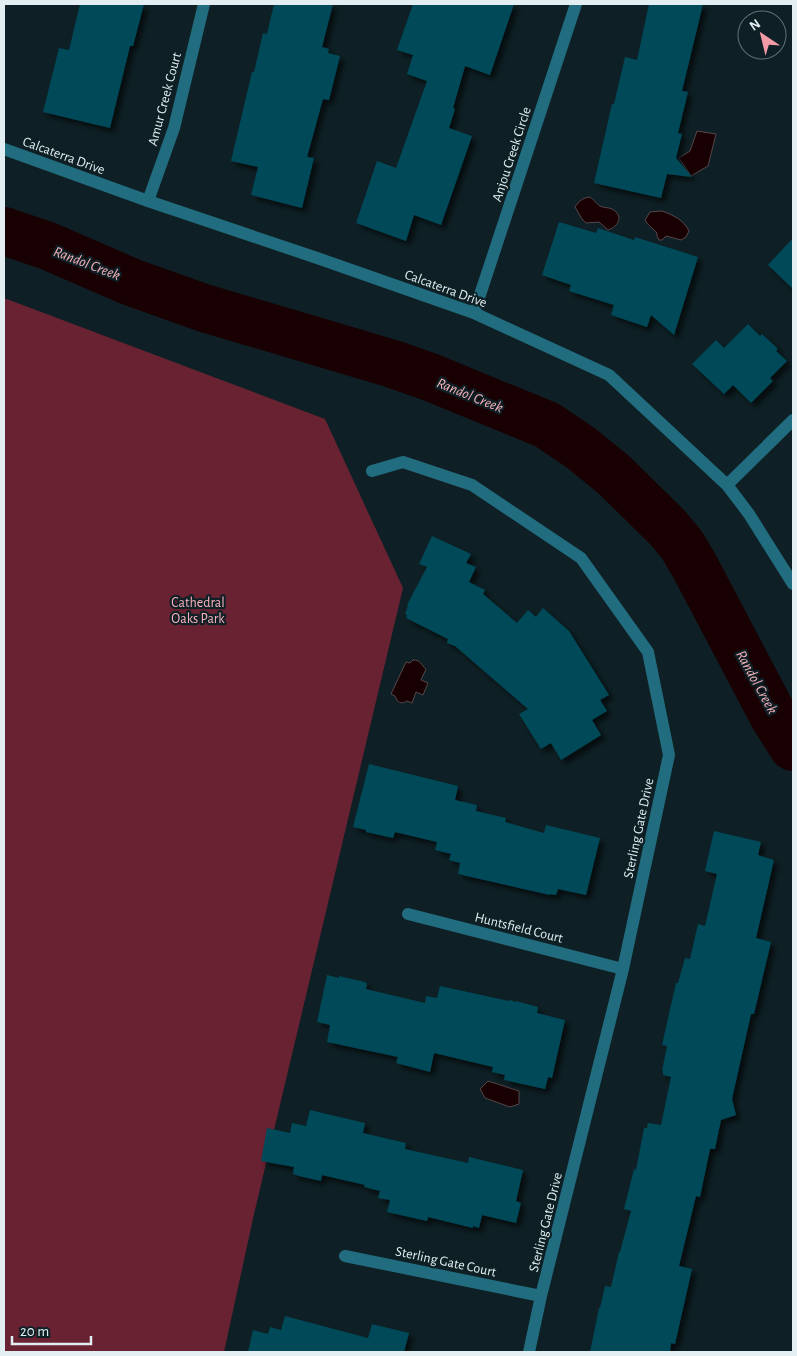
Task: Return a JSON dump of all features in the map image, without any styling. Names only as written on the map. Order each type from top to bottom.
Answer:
[{"type":"street","name":"Amur Creek Court","points":[[148,201],[174,128],[204,4]]},
{"type":"street","name":"Anjou Creek Circle","points":[[474,313],[576,4]]},
{"type":"street","name":"Calcaterra Drive","points":[[4,149],[148,201],[474,313],[608,375],[727,485],[749,514],[793,584]]},
{"type":"street","points":[[727,485],[793,420]]},
{"type":"street","name":"Sterling Gate Drive","points":[[372,471],[403,462],[472,484],[581,558],[648,652],[670,755],[623,969],[541,1296],[529,1352]]},
{"type":"street","name":"Huntsfield Court","points":[[408,914],[623,969]]},
{"type":"street","name":"Sterling Gate Court","points":[[345,1256],[541,1296]]},
{"type":"green space","name":"Cathedral Oaks Park","points":[[4,298],[325,419],[403,588],[254,1214],[224,1352],[4,1352]]},
{"type":"shaded area","points":[[697,131],[716,134],[708,166],[691,176],[679,158],[690,151]]},
{"type":"shaded area","points":[[590,197],[600,206],[610,208],[616,212],[619,221],[615,226],[608,230],[599,222],[586,223],[582,219],[575,207],[581,200]]},
{"type":"shaded area","points":[[662,211],[674,216],[684,224],[689,231],[686,237],[681,240],[666,236],[659,240],[657,233],[645,220],[650,212]]},
{"type":"shaded area","points":[[413,660],[419,662],[426,669],[421,680],[428,683],[423,695],[416,692],[412,703],[407,701],[401,703],[391,694],[406,662],[410,663]]},
{"type":"shaded area","points":[[488,1081],[519,1091],[519,1104],[510,1107],[485,1098],[480,1089]]},
{"type":"building","points":[[80,4],[144,4],[133,46],[130,46],[110,128],[43,112],[59,48],[69,50]]},
{"type":"building","points":[[274,4],[333,4],[322,47],[329,49],[328,53],[340,56],[329,100],[323,99],[307,157],[314,158],[302,208],[251,195],[258,167],[231,161],[252,72],[254,72],[263,33],[267,34]]},
{"type":"building","points":[[413,4],[514,4],[490,75],[465,66],[449,128],[472,136],[441,225],[414,215],[406,241],[356,223],[377,161],[396,168],[427,81],[407,74],[413,55],[397,50]]},
{"type":"building","points":[[649,4],[703,4],[682,91],[688,92],[678,133],[682,134],[676,158],[692,177],[667,174],[661,198],[594,183],[625,57],[637,60]]},
{"type":"building","points":[[559,222],[596,233],[598,228],[634,240],[635,237],[698,257],[674,335],[651,315],[647,327],[611,315],[614,305],[569,291],[571,285],[542,275]]},
{"type":"building","points":[[793,238],[793,289],[768,265]]},
{"type":"building","points":[[748,324],[760,336],[762,334],[778,349],[776,351],[787,361],[770,378],[773,381],[751,403],[733,385],[724,394],[692,364],[716,340],[724,348]]},
{"type":"building","points":[[432,536],[471,554],[466,563],[476,567],[469,582],[485,590],[483,594],[517,623],[528,610],[536,617],[543,608],[569,631],[609,695],[600,700],[607,711],[592,720],[601,735],[561,760],[551,743],[541,749],[519,714],[528,709],[455,646],[447,643],[448,639],[406,618],[407,605],[427,567],[419,564]]},
{"type":"building","points":[[369,764],[458,786],[455,800],[477,805],[476,811],[506,818],[505,822],[544,833],[546,825],[600,838],[586,895],[558,889],[556,895],[550,895],[458,874],[460,863],[449,860],[451,854],[435,850],[437,842],[395,832],[393,838],[353,827]]},
{"type":"building","points":[[714,831],[761,842],[758,855],[774,860],[756,938],[771,942],[754,1014],[751,1014],[732,1099],[736,1115],[721,1120],[715,1149],[710,1149],[700,1197],[696,1196],[679,1266],[692,1269],[675,1344],[671,1343],[670,1352],[590,1352],[605,1286],[611,1287],[631,1211],[624,1209],[634,1169],[636,1170],[644,1128],[647,1128],[648,1123],[661,1125],[671,1077],[663,1075],[662,1071],[667,1046],[662,1045],[676,983],[678,983],[685,958],[690,959],[698,924],[705,926],[717,874],[705,871]]},
{"type":"building","points":[[327,975],[361,981],[367,983],[366,989],[425,1003],[426,996],[437,998],[440,986],[538,1007],[537,1013],[565,1020],[552,1078],[548,1077],[545,1089],[504,1080],[505,1075],[492,1072],[493,1067],[434,1053],[430,1072],[396,1063],[398,1057],[327,1042],[330,1025],[317,1022]]},
{"type":"building","points":[[310,1110],[365,1123],[363,1133],[406,1143],[405,1149],[468,1163],[469,1157],[523,1170],[516,1201],[521,1203],[516,1223],[482,1215],[479,1228],[473,1226],[473,1228],[428,1217],[427,1221],[387,1212],[390,1200],[378,1198],[380,1191],[364,1187],[365,1185],[322,1175],[321,1181],[299,1176],[293,1174],[294,1167],[261,1161],[267,1128],[290,1133],[292,1123],[306,1126]]},
{"type":"building","points":[[285,1316],[368,1338],[372,1324],[409,1333],[404,1352],[248,1352],[253,1330],[268,1334],[270,1327],[281,1330]]},
{"type":"waterway","name":"Randol Creek","points":[[4,231],[48,246],[131,282],[204,308],[393,364],[430,377],[547,425],[581,448],[613,474],[667,527],[682,545],[774,717],[793,747]]}]
